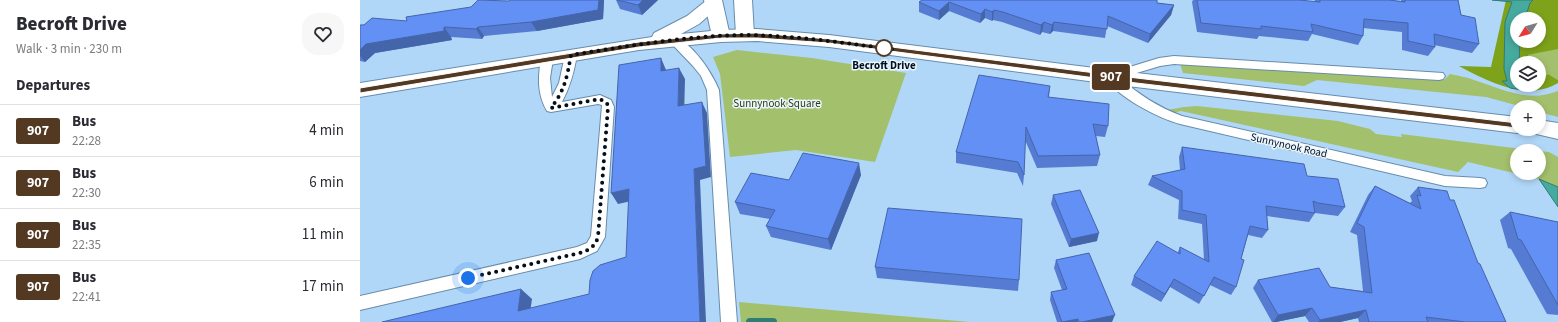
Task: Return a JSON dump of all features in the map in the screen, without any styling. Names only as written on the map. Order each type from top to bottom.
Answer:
[{"type":"main road","points":[[743,0],[745,35]]},
{"type":"main road","points":[[639,44],[662,37],[681,28],[693,20],[713,2],[721,36]]},
{"type":"main road","points":[[360,90],[639,44],[745,35],[829,41],[1111,77],[1510,124]]},
{"type":"main road","points":[[1546,129],[1558,131]]},
{"type":"lane","points":[[674,41],[686,50],[701,66],[708,77],[713,90],[729,322]]},
{"type":"lane","points":[[551,108],[558,99],[566,82],[571,55]]},
{"type":"lane","points":[[547,59],[544,87],[545,97],[551,108]]},
{"type":"lane","points":[[1111,77],[1159,62],[1174,60],[1439,76]]},
{"type":"lane","name":"Sunnynook Road","points":[[1111,77],[1138,100],[1163,114],[1180,120],[1445,181],[1480,183]]},
{"type":"lane","points":[[360,303],[580,253],[592,247],[598,237],[608,107],[607,103],[600,99],[551,108]]},
{"type":"green space","points":[[1506,0],[1558,0],[1558,49],[1528,56],[1510,56],[1510,88],[1482,78],[1459,66],[1491,67]]},
{"type":"green space","points":[[1558,49],[1558,80],[1548,74],[1546,76],[1546,56],[1528,55]]},
{"type":"green space","name":"Sunnynook Square","points":[[737,50],[812,58],[906,73],[875,162],[796,150],[730,157],[720,74],[713,57]]},
{"type":"green space","points":[[1180,64],[1444,80],[1450,74],[1468,78],[1505,91],[1526,95],[1536,96],[1558,91],[1558,117],[1546,114],[1546,100],[1510,100],[1510,103],[1486,97],[1317,80],[1304,86],[1183,73]]},
{"type":"green space","points":[[1548,74],[1558,80],[1558,83],[1546,88],[1546,76]]},
{"type":"green space","points":[[1197,106],[1338,121],[1370,129],[1376,134],[1402,137],[1401,134],[1510,148],[1510,172],[1468,162],[1458,172],[1181,111],[1173,113],[1167,110]]},
{"type":"green space","points":[[1546,152],[1558,157],[1558,187],[1541,180],[1546,180]]},
{"type":"green space","points":[[739,302],[970,322],[741,322]]},
{"type":"shaded area","points":[[1492,0],[1533,0],[1530,3],[1527,12],[1510,12],[1510,48],[1520,48],[1519,56],[1510,56],[1510,88],[1502,81],[1507,81],[1504,69],[1505,22],[1512,2]]},
{"type":"shaded area","points":[[1540,180],[1558,187],[1558,207]]},
{"type":"building","points":[[478,0],[599,0],[598,10],[531,22],[478,27],[476,29],[444,27],[444,31],[366,44],[360,50],[360,25],[364,25],[372,18],[407,21],[406,17],[471,7]]},
{"type":"building","points":[[617,0],[643,0],[638,5]]},
{"type":"building","points":[[922,0],[1157,0],[1157,3],[1174,5],[1150,34],[1108,16],[1107,29],[1054,22],[1052,25],[1044,22],[1041,25],[994,10],[992,12],[985,9],[981,14],[949,2],[939,11],[919,2]]},
{"type":"building","points":[[1197,0],[1299,0],[1320,2],[1320,0],[1389,0],[1405,2],[1405,0],[1458,0],[1461,15],[1475,18],[1479,44],[1434,34],[1435,47],[1408,41],[1408,23],[1364,19],[1363,36],[1311,24],[1313,32],[1261,26],[1261,29],[1201,23]]},
{"type":"building","points":[[661,58],[661,71],[679,68],[678,106],[702,102],[706,166],[694,169],[700,322],[382,322],[521,289],[518,311],[589,294],[590,280],[593,271],[600,265],[626,257],[629,189],[611,193],[619,65]]},
{"type":"building","points":[[979,75],[1050,86],[1048,97],[1109,104],[1108,126],[1093,124],[1100,155],[1038,156],[1026,127],[1024,175],[1018,162],[956,152]]},
{"type":"building","points":[[1182,147],[1304,164],[1307,176],[1338,179],[1345,207],[1313,201],[1315,213],[1266,206],[1268,230],[1250,226],[1241,259],[1244,260],[1236,287],[1214,277],[1204,296],[1174,279],[1165,294],[1134,276],[1157,241],[1180,254],[1180,247],[1209,262],[1206,215],[1182,210],[1182,191],[1152,176],[1185,169]]},
{"type":"building","points":[[803,153],[859,163],[828,239],[766,226],[775,210],[735,202],[751,173],[789,180]]},
{"type":"building","points":[[1375,186],[1421,209],[1417,195],[1421,196],[1418,187],[1447,191],[1450,200],[1454,200],[1478,263],[1480,264],[1506,322],[1465,322],[1426,317],[1428,322],[1369,322],[1366,310],[1320,320],[1312,308],[1278,315],[1258,280],[1319,268],[1330,287],[1372,293],[1364,227],[1357,223]]},
{"type":"building","points":[[1080,190],[1099,233],[1071,239],[1053,195]]},
{"type":"building","points":[[888,208],[1022,219],[1019,280],[875,267]]},
{"type":"building","points":[[1510,212],[1558,222],[1558,305],[1521,240],[1518,239]]},
{"type":"building","points":[[1089,253],[1115,315],[1082,322],[1079,322],[1078,319],[1062,322],[1051,292],[1067,289],[1056,260]]},
{"type":"waterway","points":[[750,322],[773,322]]},
{"type":"bus line","name":"907","points":[[360,90],[639,44],[745,35],[829,41],[1111,77],[1510,124]]},
{"type":"place","name":"Becroft Drive","points":[[884,48]]},
{"type":"route","points":[[468,278],[580,253],[587,251],[596,243],[598,237],[608,107],[607,103],[600,99],[551,108],[558,99],[566,82],[571,55],[639,44],[745,35],[829,41],[892,49],[884,48]]}]
